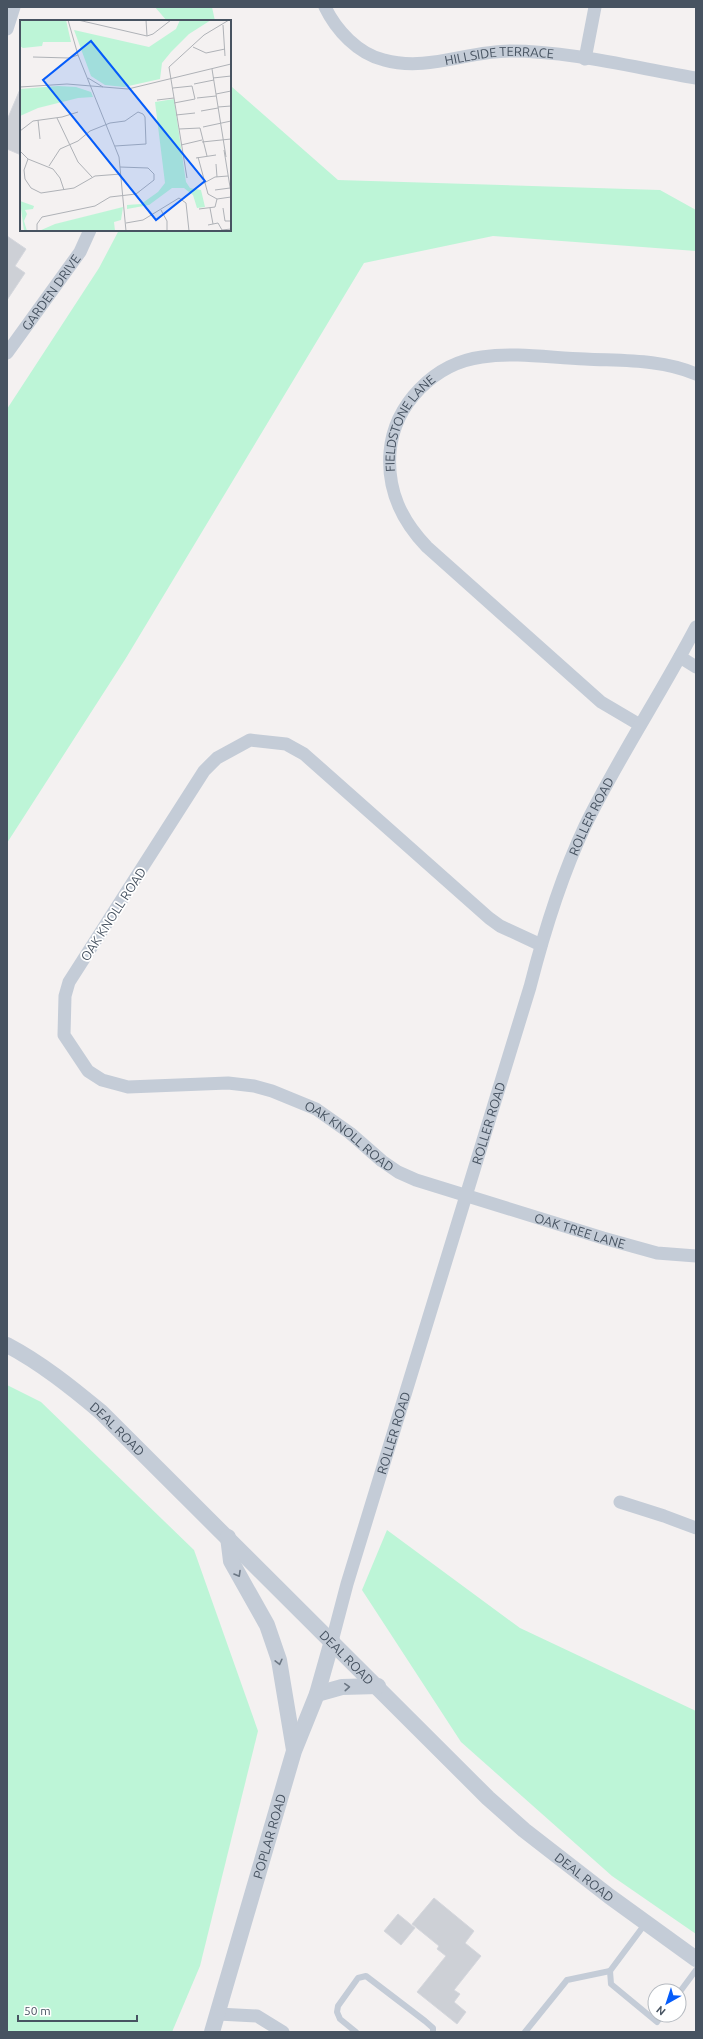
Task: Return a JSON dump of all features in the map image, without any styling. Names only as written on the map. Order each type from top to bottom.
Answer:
[{"type":"street","points":[[7,29],[14,7]]},
{"type":"street","name":"HILLSIDE TERRACE","points":[[325,7],[334,24],[356,46],[382,60],[402,65],[415,65],[443,61],[480,53],[509,51],[541,53],[585,59],[696,78]]},
{"type":"street","points":[[585,59],[595,7]]},
{"type":"street","name":"GARDEN DRIVE","points":[[7,353],[80,252],[90,231]]},
{"type":"street","name":"FIELDSTONE LANE","points":[[640,725],[601,702],[412,532],[397,506],[391,485],[389,466],[390,446],[396,426],[412,397],[426,382],[442,371],[471,359],[502,355],[657,363],[669,365],[696,374]]},
{"type":"street","name":"ROLLER ROAD","points":[[332,1641],[347,1584],[530,987],[540,945],[562,883],[585,826],[696,627]]},
{"type":"street","points":[[680,657],[696,667]]},
{"type":"street","name":"OAK KNOLL ROAD","points":[[465,1195],[416,1180],[398,1172],[382,1161],[350,1133],[316,1109],[272,1091],[228,1083],[128,1087],[102,1080],[88,1071],[64,1035],[65,996],[69,982],[204,771],[217,758],[250,740],[286,744],[304,754],[489,918],[500,926],[540,945]]},
{"type":"street","name":"OAK TREE LANE","points":[[465,1195],[657,1253],[696,1256]]},
{"type":"street","name":"DEAL ROAD","points":[[7,1345],[26,1355],[64,1381],[101,1412],[378,1686],[483,1793],[524,1830],[696,1959]]},
{"type":"street","points":[[620,1502],[696,1528]]},
{"type":"street","points":[[228,1537],[231,1561],[267,1625],[279,1660],[294,1751]]},
{"type":"street","name":"POPLAR ROAD","points":[[212,2032],[294,1751],[317,1694],[332,1641]]},
{"type":"street","points":[[317,1694],[342,1687],[378,1686]]},
{"type":"street","points":[[218,2014],[257,2016],[283,2032]]},
{"type":"lane","points":[[646,1923],[610,1972],[611,1984],[647,2014]]},
{"type":"lane","points":[[686,1983],[696,1970]]},
{"type":"lane","points":[[525,2032],[567,1980],[610,1972]]},
{"type":"lane","points":[[356,2032],[340,2020],[337,2012],[338,2006],[358,1978],[366,1976],[425,2021],[433,2028],[433,2032]]},
{"type":"green space","points":[[155,7],[212,7],[215,20],[166,20]]},
{"type":"green space","points":[[231,83],[232,87],[338,180],[660,190],[696,210],[696,251],[493,236],[364,263],[126,658],[7,843],[7,409],[99,268],[118,231],[231,231]]},
{"type":"green space","points":[[7,1385],[41,1402],[194,1550],[258,1731],[200,1966],[172,2032],[7,2032]]},
{"type":"green space","points":[[387,1530],[520,1628],[696,1711],[696,1934],[612,1876],[461,1742],[362,1590]]},
{"type":"building","points":[[20,89],[20,155],[7,149],[7,120]]},
{"type":"building","points":[[7,236],[26,249],[15,266],[25,273],[7,300]]},
{"type":"building","points":[[434,1898],[474,1931],[465,1943],[481,1956],[454,1990],[460,1994],[454,2002],[466,2012],[457,2024],[417,1992],[446,1956],[437,1949],[439,1946],[412,1924]]},
{"type":"building","points":[[398,1914],[415,1928],[401,1945],[384,1931]]}]
